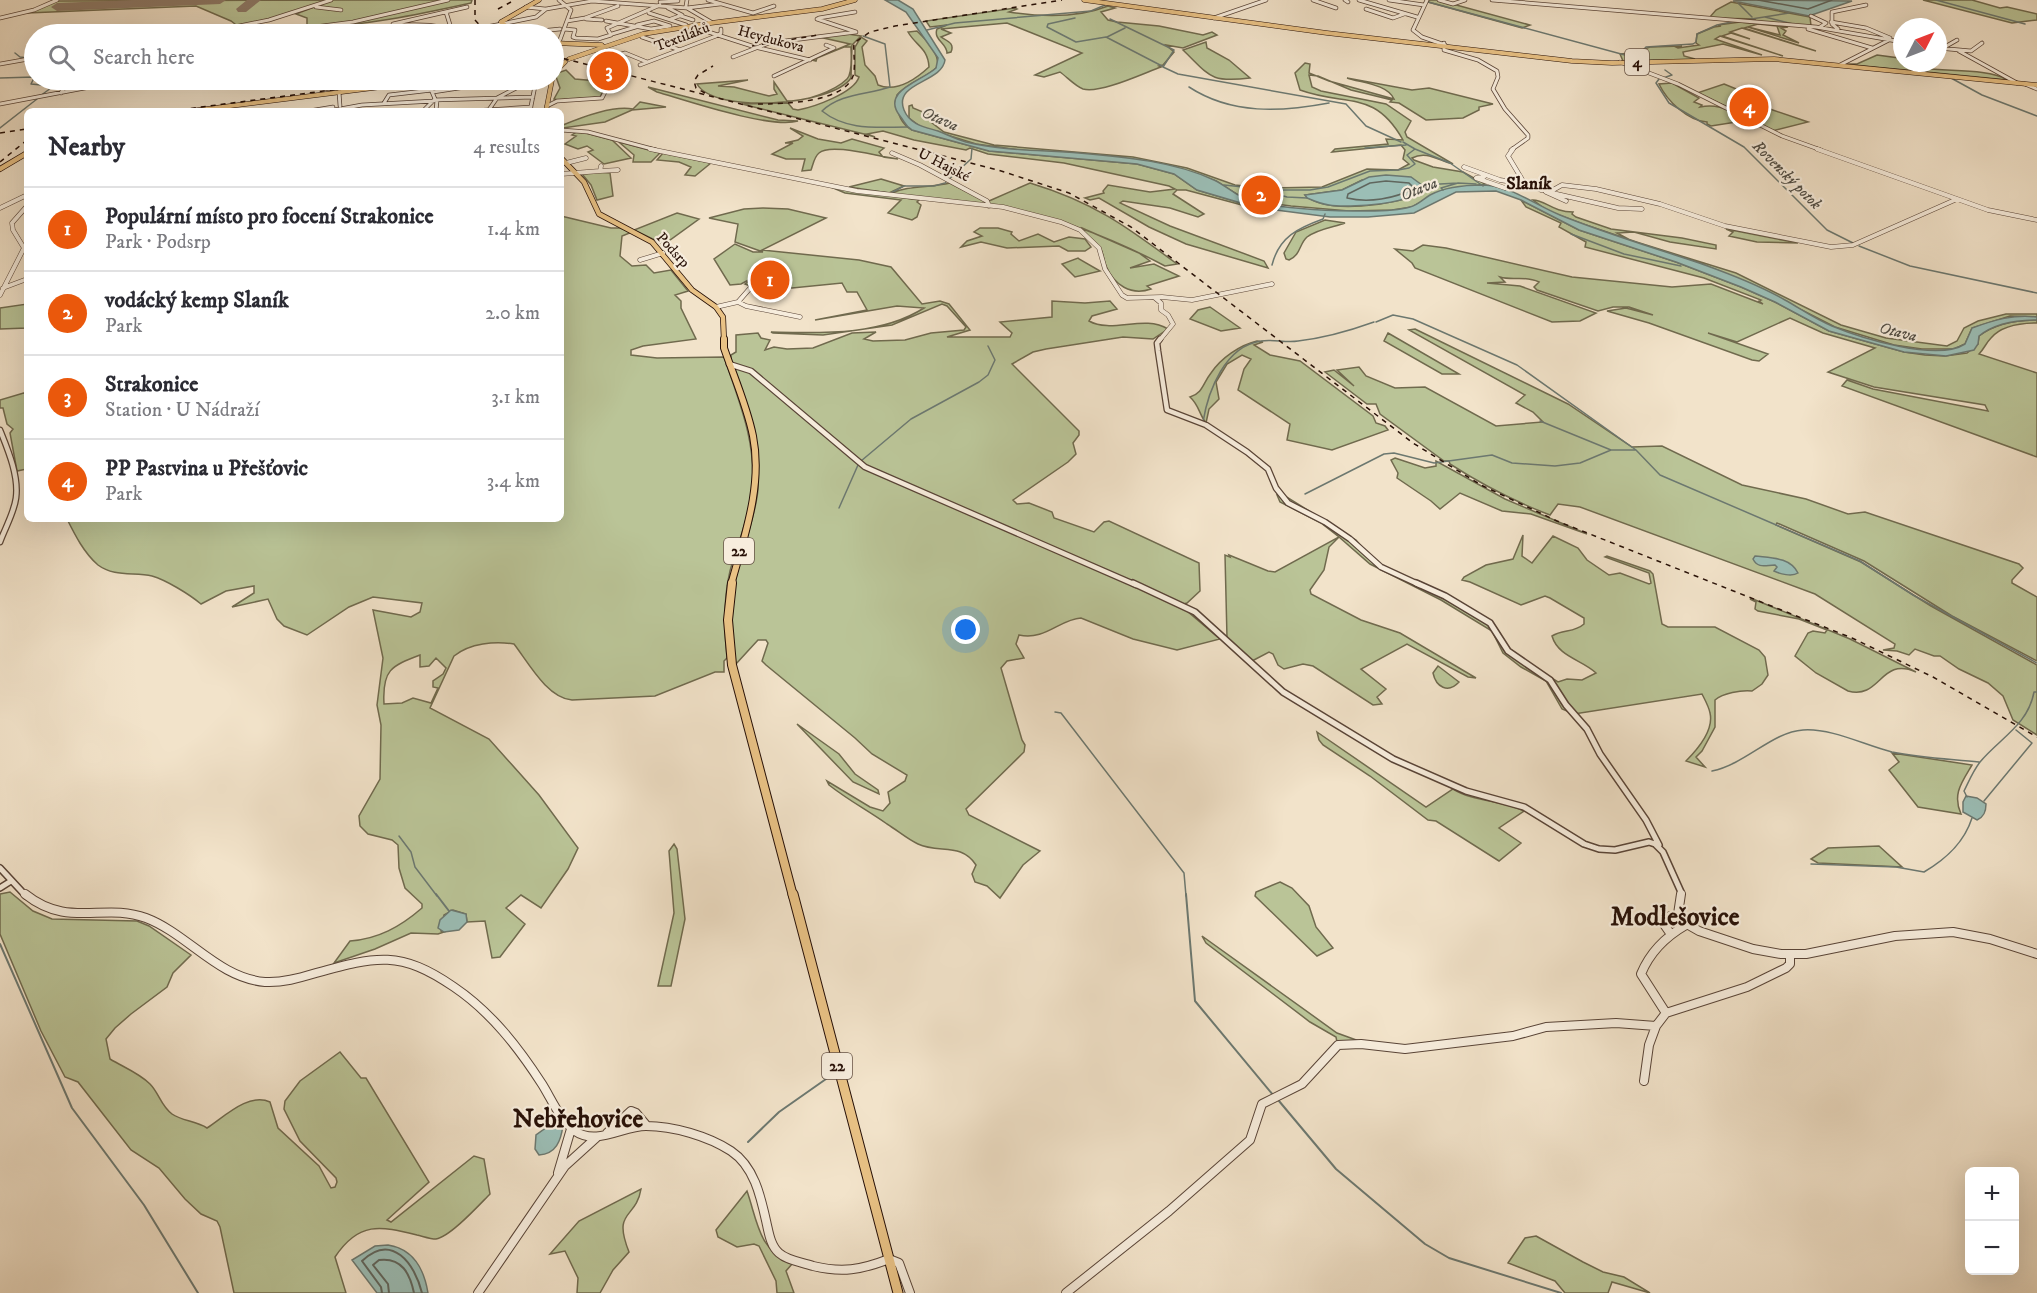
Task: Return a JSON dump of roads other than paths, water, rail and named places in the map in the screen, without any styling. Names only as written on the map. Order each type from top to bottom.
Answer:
[{"type":"main road","points":[[501,23],[538,0]]},
{"type":"main road","points":[[564,62],[649,32],[805,11],[855,0]]},
{"type":"main road","name":"4","points":[[1084,0],[1456,48],[1577,61],[1762,58],[2017,83],[2037,87]]},
{"type":"main road","points":[[642,37],[649,32]]},
{"type":"main road","points":[[564,43],[605,46]]},
{"type":"main road","points":[[214,108],[354,90]]},
{"type":"main road","points":[[547,108],[550,90]]},
{"type":"main road","points":[[0,169],[24,155]]},
{"type":"main road","name":"Podsrp","points":[[566,163],[588,189],[599,214],[647,239],[663,253],[692,291],[716,307]]},
{"type":"main road","name":"22","points":[[716,307],[723,317],[723,342],[753,435],[755,453],[755,492],[730,589],[729,631],[732,665],[898,1293]]},
{"type":"street","points":[[0,18],[34,10],[57,0]]},
{"type":"street","points":[[253,24],[331,0]]},
{"type":"street","points":[[338,24],[448,0]]},
{"type":"street","points":[[558,0],[571,10],[564,26]]},
{"type":"street","points":[[526,7],[546,9],[607,0],[686,7],[720,4]]},
{"type":"street","points":[[642,4],[647,0]]},
{"type":"street","points":[[686,7],[687,0]]},
{"type":"street","points":[[708,0],[753,13],[774,6]]},
{"type":"street","points":[[1214,18],[1266,0]]},
{"type":"street","points":[[1313,0],[1336,8]]},
{"type":"street","points":[[1359,0],[1418,17]]},
{"type":"street","points":[[1389,0],[1425,3]]},
{"type":"street","points":[[1439,0],[1453,4],[1465,0]]},
{"type":"street","points":[[1492,0],[1805,26],[1893,40]]},
{"type":"street","points":[[1547,5],[1559,0]]},
{"type":"street","points":[[612,34],[607,28],[618,22],[649,13],[661,2],[678,2]]},
{"type":"street","points":[[1425,3],[1413,26],[1415,33],[1478,60],[1497,71],[1498,77],[1493,89],[1505,109],[1528,135],[1525,141],[1508,153],[1511,164],[1526,184]]},
{"type":"street","points":[[1833,27],[1832,12],[1866,5]]},
{"type":"street","points":[[567,21],[585,18],[618,6]]},
{"type":"street","points":[[302,10],[319,7],[341,10]]},
{"type":"street","points":[[392,24],[467,7]]},
{"type":"street","points":[[686,7],[716,23]]},
{"type":"street","points":[[667,8],[681,16]]},
{"type":"street","points":[[497,24],[536,17],[546,9]]},
{"type":"street","points":[[1366,9],[1393,18],[1406,14]]},
{"type":"street","points":[[733,57],[769,43],[856,32],[817,19],[805,11]]},
{"type":"street","points":[[446,12],[450,24]]},
{"type":"street","points":[[817,19],[855,12]]},
{"type":"street","points":[[649,13],[686,25]]},
{"type":"street","points":[[564,29],[575,30],[573,37],[598,39],[612,34],[638,26],[654,21],[670,26],[651,29],[638,26],[618,22],[569,16]]},
{"type":"street","points":[[669,19],[681,16],[694,19]]},
{"type":"street","points":[[1811,16],[1845,31]]},
{"type":"street","points":[[536,17],[538,24]]},
{"type":"street","points":[[1832,22],[1866,28],[1893,39]]},
{"type":"street","name":"Textiláků","points":[[640,65],[718,35],[716,23]]},
{"type":"street","points":[[1818,28],[1826,24]]},
{"type":"street","points":[[1805,26],[1808,30],[1872,48]]},
{"type":"street","name":"Heydukova","points":[[693,27],[755,47],[810,60]]},
{"type":"street","points":[[642,37],[680,50]]},
{"type":"street","points":[[1840,65],[1889,39]]},
{"type":"street","points":[[1947,46],[1957,40]]},
{"type":"street","points":[[1947,49],[1973,51],[1982,44]]},
{"type":"street","points":[[774,76],[834,48],[826,45]]},
{"type":"street","points":[[605,46],[647,62]]},
{"type":"street","points":[[1959,51],[2017,83]]},
{"type":"street","points":[[617,64],[602,60],[623,52]]},
{"type":"street","points":[[0,64],[24,60]]},
{"type":"street","points":[[1620,62],[1678,84],[1775,134],[2001,214],[2037,220]]},
{"type":"street","points":[[547,108],[555,105],[556,101],[602,98],[609,84]]},
{"type":"street","points":[[0,104],[76,90]]},
{"type":"street","points":[[384,103],[389,95],[441,90]]},
{"type":"street","points":[[489,108],[496,98],[513,90]]},
{"type":"street","points":[[531,108],[534,90]]},
{"type":"street","points":[[433,91],[435,108]]},
{"type":"street","points":[[339,92],[342,106]]},
{"type":"street","points":[[329,108],[435,100],[533,97]]},
{"type":"street","points":[[426,108],[435,100]]},
{"type":"street","points":[[337,108],[342,106]]},
{"type":"street","points":[[564,130],[588,132],[663,152],[857,191],[1014,209],[1075,227],[1099,248],[1105,269],[1122,295],[1132,299],[1192,300],[1272,284]]},
{"type":"street","name":"U Hajské","points":[[898,151],[891,153],[920,165],[987,201],[989,206]]},
{"type":"street","points":[[566,163],[586,158]]},
{"type":"street","points":[[600,171],[602,166]]},
{"type":"street","points":[[1464,167],[1498,179]]},
{"type":"street","points":[[564,174],[618,170]]},
{"type":"street","points":[[1505,189],[1476,178],[1481,176],[1526,184],[1556,199],[1566,201]]},
{"type":"street","points":[[1556,191],[1562,185],[1596,189],[1660,204],[1725,226],[1831,247],[1853,245],[1957,199]]},
{"type":"street","points":[[1544,191],[1556,191],[1613,208],[1642,210]]},
{"type":"street","points":[[0,208],[24,196]]},
{"type":"street","points":[[0,296],[19,257],[23,243],[12,231],[12,223],[24,209]]},
{"type":"street","points":[[640,260],[663,253]]},
{"type":"street","points":[[19,257],[24,257]]},
{"type":"street","points":[[3,288],[24,280]]},
{"type":"street","points":[[716,307],[738,302],[752,286]]},
{"type":"street","points":[[1155,298],[1161,303],[1162,312],[1170,316],[1173,322],[1170,332],[1157,343],[1157,365],[1167,410],[1206,425],[1254,457],[1268,469],[1276,488],[1288,503],[1325,522],[1350,539],[1381,567],[1445,596],[1490,623],[1508,651],[1540,672],[1554,685],[1566,705],[1587,729],[1600,754],[1646,820],[1682,892],[1678,914],[1686,925],[1744,947],[1790,955],[1808,955],[1852,943],[1940,932],[1965,933],[1989,938],[2037,954]]},
{"type":"street","points":[[738,302],[746,306],[800,317]]},
{"type":"street","points":[[729,364],[751,371],[854,460],[865,466],[1195,612],[1283,692],[1393,759],[1466,791],[1524,807],[1584,844],[1599,849],[1615,850],[1649,842],[1660,847]]},
{"type":"street","points":[[0,430],[7,447],[16,492],[15,502],[0,542]]},
{"type":"street","points":[[0,868],[11,881],[43,908],[56,912],[125,914],[144,917],[162,926],[225,969],[261,981],[280,981],[302,977],[369,960],[397,959],[410,962],[473,999],[485,1010],[520,1051],[571,1129],[580,1135],[601,1136],[627,1128],[647,1126],[701,1138],[730,1151],[741,1160],[750,1173],[762,1202],[771,1242],[777,1252],[787,1258],[835,1273],[854,1272],[889,1259],[899,1263],[910,1293]]},
{"type":"street","points":[[0,888],[11,881]]},
{"type":"street","points":[[1670,933],[1663,923],[1667,917],[1678,914]]},
{"type":"street","points":[[1666,1013],[1641,974],[1649,955],[1670,933],[1686,925]]},
{"type":"street","points":[[1644,1081],[1649,1045],[1656,1026],[1666,1013],[1747,987],[1786,968],[1790,964],[1790,955]]},
{"type":"street","points":[[1066,1293],[1125,1243],[1169,1212],[1250,1140],[1262,1104],[1302,1084],[1338,1045],[1361,1044],[1405,1049],[1479,1038],[1513,1036],[1546,1027],[1616,1023],[1656,1026]]},
{"type":"street","points":[[478,1293],[557,1177],[574,1157],[631,1112],[636,1113],[647,1126]]},
{"type":"street","points":[[557,1177],[571,1129]]},
{"type":"water","points":[[885,0],[898,0],[913,9],[945,60],[942,68],[936,74],[905,94],[902,101],[904,110],[918,125],[966,142],[1008,149],[1113,156],[1165,164],[1214,180],[1249,200],[1308,209],[1394,210],[1413,206],[1436,192],[1449,188],[1494,186],[1514,192],[1578,222],[1744,280],[1832,326],[1879,342],[1899,346],[1918,349],[1952,349],[1965,344],[1972,328],[1980,325],[2012,317],[2029,316],[2037,317],[2037,320],[2014,322],[1992,328],[1979,336],[1974,350],[1946,356],[1904,352],[1829,331],[1741,287],[1676,262],[1579,230],[1521,200],[1496,191],[1456,192],[1414,213],[1368,217],[1330,217],[1261,208],[1241,203],[1197,190],[1174,174],[1137,164],[989,151],[912,130],[900,116],[895,107],[895,100],[905,88],[936,68],[938,58],[906,12]]},
{"type":"water","points":[[1733,1],[1852,1],[1809,16]]},
{"type":"water","name":"Otava","points":[[1386,175],[1411,177],[1422,185],[1418,192],[1409,197],[1382,204],[1329,205],[1307,198],[1305,195],[1342,190],[1369,177]]},
{"type":"water","points":[[1755,556],[1785,561],[1798,573],[1789,575],[1774,571],[1777,567],[1775,565],[1757,564],[1753,559]]},
{"type":"water","points":[[1966,796],[1977,798],[1986,804],[1984,814],[1979,819],[1963,812],[1963,802]]},
{"type":"water","points":[[451,910],[466,914],[467,922],[459,930],[444,932],[438,928],[440,920]]},
{"type":"water","points":[[557,1120],[563,1125],[557,1146],[550,1152],[539,1155],[535,1149],[536,1135]]},
{"type":"water","points":[[388,1245],[405,1251],[416,1262],[424,1276],[428,1293],[377,1293],[352,1260],[375,1246]]},
{"type":"waterway","points":[[1936,0],[2025,24]]},
{"type":"waterway","points":[[1428,2],[1636,58]]},
{"type":"waterway","points":[[1738,3],[1752,17]]},
{"type":"waterway","points":[[927,30],[955,23],[1091,11],[1105,5]]},
{"type":"waterway","name":"Rovenský potok","points":[[1745,20],[1789,13]]},
{"type":"waterway","points":[[1765,17],[1793,24]]},
{"type":"waterway","points":[[1075,18],[1048,24],[1047,27],[1076,42],[1106,37],[1162,66]]},
{"type":"waterway","points":[[1110,19],[1174,50],[1163,67],[1178,74],[1346,104],[1366,126],[1401,142]]},
{"type":"waterway","name":"Rovenský potok","points":[[1636,58],[1646,47],[1693,44],[1696,42],[1697,34],[1717,25],[1736,21]]},
{"type":"waterway","points":[[1107,37],[1125,28]]},
{"type":"waterway","points":[[863,36],[885,44],[890,87],[837,101],[822,111],[852,125],[907,127]]},
{"type":"waterway","points":[[15,53],[24,58]]},
{"type":"waterway","name":"Rovenský potok","points":[[1636,58],[1639,61]]},
{"type":"waterway","name":"Rovenský potok","points":[[1663,78],[1672,75],[1665,70]]},
{"type":"waterway","points":[[0,78],[24,77]]},
{"type":"waterway","points":[[1951,78],[1982,95],[2037,116]]},
{"type":"waterway","name":"Rovenský potok","points":[[1659,79],[1656,83],[1669,103],[1744,147],[1827,230],[1853,243]]},
{"type":"waterway","points":[[1189,87],[1222,103],[1257,109],[1293,108],[1329,103]]},
{"type":"waterway","points":[[40,96],[48,90]]},
{"type":"waterway","points":[[26,108],[37,99]]},
{"type":"waterway","points":[[0,128],[24,109]]},
{"type":"waterway","points":[[1403,142],[1415,149]]},
{"type":"waterway","points":[[1365,148],[1406,145]]},
{"type":"waterway","points":[[889,194],[904,186],[934,186],[945,183],[971,159],[972,148]]},
{"type":"waterway","points":[[1224,185],[1273,190],[1310,190],[1328,187],[1370,171],[1409,168],[1415,164],[1407,155],[1415,149]]},
{"type":"waterway","points":[[1415,149],[1450,163],[1483,186]]},
{"type":"waterway","name":"Otava","points":[[1422,185],[1458,183]]},
{"type":"waterway","name":"Otava","points":[[1443,190],[1441,188],[1458,183]]},
{"type":"waterway","points":[[1458,183],[1476,184]]},
{"type":"waterway","points":[[1262,190],[1287,197],[1307,198]]},
{"type":"waterway","points":[[1272,265],[1279,247],[1291,235],[1323,219],[1325,214]]},
{"type":"waterway","points":[[1571,234],[1624,254],[1681,266]]},
{"type":"waterway","name":"Rovenský potok","points":[[1859,246],[1910,266],[2037,293]]},
{"type":"waterway","points":[[1376,322],[1393,315],[1413,319],[1517,365],[1636,450],[1660,475],[1860,561],[1913,595],[2037,663]]},
{"type":"waterway","points":[[1203,422],[1214,384],[1220,372],[1237,351],[1261,341],[1317,338],[1374,322]]},
{"type":"waterway","points":[[861,461],[911,419],[988,375],[995,360],[988,346]]},
{"type":"waterway","points":[[1540,421],[1611,450]]},
{"type":"waterway","points":[[1305,494],[1384,454],[1394,453],[1434,463],[1492,455],[1512,463],[1555,466],[1580,463],[1611,450]]},
{"type":"waterway","points":[[1611,450],[1635,450]]},
{"type":"waterway","points":[[839,508],[858,465]]},
{"type":"waterway","points":[[1967,797],[1964,791],[1978,765],[2020,722],[2031,703],[2034,692],[2037,692]]},
{"type":"waterway","points":[[1055,712],[1061,713],[1184,873],[1186,896]]},
{"type":"waterway","points":[[1712,771],[1736,762],[1780,736],[1803,730],[1837,734],[1892,752],[1979,762]]},
{"type":"waterway","points":[[1984,801],[2032,743],[2016,730]]},
{"type":"waterway","points":[[1811,864],[1896,867],[1924,872],[1953,850],[1969,827],[1972,818]]},
{"type":"waterway","points":[[399,836],[411,852],[415,867],[437,896]]},
{"type":"waterway","points":[[436,894],[449,911]]},
{"type":"waterway","points":[[1186,894],[1195,1001],[1273,1095]]},
{"type":"waterway","points":[[0,944],[72,1108],[144,1205],[198,1293]]},
{"type":"waterway","points":[[748,1142],[779,1112],[836,1072]]},
{"type":"waterway","points":[[1279,1101],[1336,1169],[1425,1244],[1449,1258],[1561,1293]]},
{"type":"tunnel","points":[[618,65],[624,63]]},
{"type":"railway","points":[[475,0],[475,20],[479,24]]},
{"type":"railway","points":[[758,104],[811,100],[838,92],[853,76],[854,43],[870,32],[895,26],[1062,0]]},
{"type":"railway","points":[[498,9],[511,2]]},
{"type":"railway","points":[[752,46],[818,35]]},
{"type":"railway","points":[[564,59],[998,170],[1069,193],[1131,227],[1413,443],[1481,485],[1557,521],[1852,638],[1933,677],[2037,737]]},
{"type":"railway","points":[[705,93],[696,88],[694,81],[698,75],[713,66]]},
{"type":"railway","points":[[194,108],[331,90]]},
{"type":"railway","points":[[0,133],[24,129]]},
{"type":"railway","points":[[0,162],[24,142]]},
{"type":"place","name":"Strakonice","points":[[609,71]]},
{"type":"place","name":"PP Pastvina u Přešťovic","points":[[1749,107]]},
{"type":"place","name":"vodácký kemp Slaník","points":[[1261,195]]},
{"type":"place","name":"Populární místo pro focení Strakonice","points":[[770,280]]},
{"type":"district","name":"Slaník","points":[[1529,184]]},
{"type":"district","name":"Modlešovice","points":[[1675,917]]},
{"type":"district","name":"Nebřehovice","points":[[578,1119]]}]
